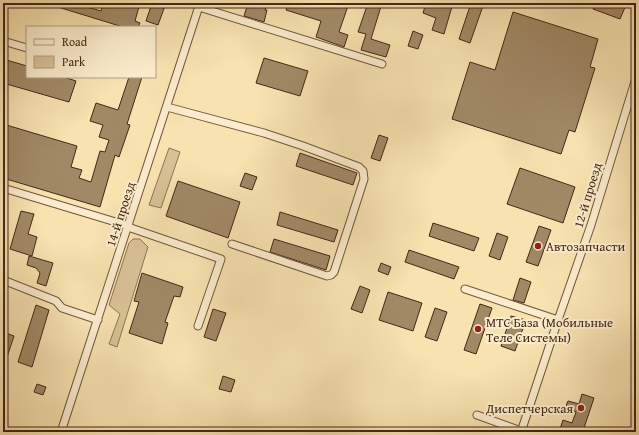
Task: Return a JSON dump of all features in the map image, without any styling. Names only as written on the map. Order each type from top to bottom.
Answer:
[{"type":"street","points":[[200,5],[382,64]]},
{"type":"street","name":"14-й проезд","points":[[61,432],[200,5]]},
{"type":"street","points":[[3,41],[26,48]]},
{"type":"street","name":"12-й проезд","points":[[521,432],[591,225],[636,78]]},
{"type":"street","points":[[167,107],[264,133],[359,167],[363,171],[364,179],[334,272],[331,275],[327,276],[232,244]]},
{"type":"street","points":[[3,188],[129,226],[221,259],[198,326]]},
{"type":"street","points":[[3,280],[56,301],[62,308],[98,320]]},
{"type":"street","points":[[465,289],[558,320]]},
{"type":"street","points":[[477,416],[521,432]]},
{"type":"green space","points":[[169,148],[180,152],[161,208],[149,205]]},
{"type":"green space","points":[[133,239],[140,239],[148,247],[117,347],[109,344],[120,314],[109,305],[129,243]]},
{"type":"building","points":[[74,3],[101,11],[103,3],[140,3],[135,21],[140,23],[138,26],[120,26],[48,4]]},
{"type":"building","points":[[152,3],[166,3],[158,25],[146,21]]},
{"type":"building","points":[[248,3],[267,4],[264,22],[244,16]]},
{"type":"building","points":[[288,3],[349,3],[339,32],[348,35],[344,47],[316,37],[321,21],[286,10]]},
{"type":"building","points":[[368,3],[382,3],[371,39],[390,45],[386,57],[361,50],[366,34],[358,32]]},
{"type":"building","points":[[426,3],[453,3],[444,34],[432,30],[436,18],[423,13]]},
{"type":"building","points":[[471,3],[484,3],[470,43],[459,39]]},
{"type":"building","points":[[595,3],[620,3],[626,5],[620,19],[593,9]]},
{"type":"building","points":[[513,12],[598,39],[590,67],[595,68],[575,132],[569,130],[561,154],[452,119],[470,62],[495,70]]},
{"type":"building","points":[[413,31],[423,35],[418,49],[408,46]]},
{"type":"building","points":[[264,58],[308,71],[300,96],[256,83]]},
{"type":"building","points":[[3,59],[26,66],[26,78],[67,78],[76,81],[69,102],[3,83]]},
{"type":"building","points":[[129,78],[142,78],[127,124],[130,125],[119,157],[115,155],[100,207],[3,178],[3,124],[77,146],[71,167],[82,170],[79,178],[91,182],[100,151],[105,152],[109,140],[99,137],[103,125],[90,121],[96,103],[118,110]]},
{"type":"building","points":[[379,135],[388,138],[380,161],[371,158]]},
{"type":"building","points":[[300,153],[357,173],[353,185],[296,166]]},
{"type":"building","points":[[520,168],[575,187],[563,223],[507,204]]},
{"type":"building","points":[[245,173],[257,177],[252,190],[240,186]]},
{"type":"building","points":[[178,181],[240,202],[228,238],[166,216]]},
{"type":"building","points":[[21,211],[34,214],[28,234],[37,237],[32,256],[10,249]]},
{"type":"building","points":[[280,212],[338,230],[334,242],[277,225]]},
{"type":"building","points":[[433,223],[479,238],[474,251],[429,236]]},
{"type":"building","name":"Автозапчасти","points":[[539,226],[551,230],[538,266],[526,262]]},
{"type":"building","points":[[497,233],[508,237],[500,260],[489,256]]},
{"type":"building","points":[[274,239],[330,256],[326,270],[270,252]]},
{"type":"building","points":[[409,250],[459,267],[454,279],[405,262]]},
{"type":"building","points":[[29,256],[53,263],[46,286],[37,283],[40,273],[36,268],[27,265]]},
{"type":"building","points":[[381,263],[391,267],[388,275],[378,271]]},
{"type":"building","points":[[142,273],[183,287],[180,297],[174,296],[165,322],[168,323],[162,344],[129,333],[139,302],[134,301]]},
{"type":"building","points":[[520,278],[531,282],[524,303],[513,300]]},
{"type":"building","points":[[360,286],[370,290],[362,313],[351,309]]},
{"type":"building","points":[[388,292],[422,303],[413,331],[379,320]]},
{"type":"building","name":"МТС База (Мобильные Теле Системы)","points":[[480,304],[492,308],[476,354],[464,350]]},
{"type":"building","points":[[36,305],[49,310],[32,367],[18,362]]},
{"type":"building","points":[[435,308],[447,312],[437,341],[425,337]]},
{"type":"building","points":[[213,309],[226,313],[216,341],[204,337]]},
{"type":"building","points":[[511,316],[526,320],[515,351],[501,346]]},
{"type":"building","points":[[3,332],[14,336],[4,366],[3,366]]},
{"type":"building","points":[[223,376],[235,380],[231,392],[219,389]]},
{"type":"building","points":[[37,384],[46,387],[43,395],[34,392]]},
{"type":"building","points":[[582,394],[594,398],[584,428],[594,432],[559,432],[563,420],[572,423],[576,412],[565,408],[568,401],[579,404]]},
{"type":"place","name":"Автозапчасти","points":[[538,246]]},
{"type":"place","name":"МТС База (Мобильные Теле Системы)","points":[[478,329]]},
{"type":"place","name":"Диспетчерская","points":[[581,408]]}]
